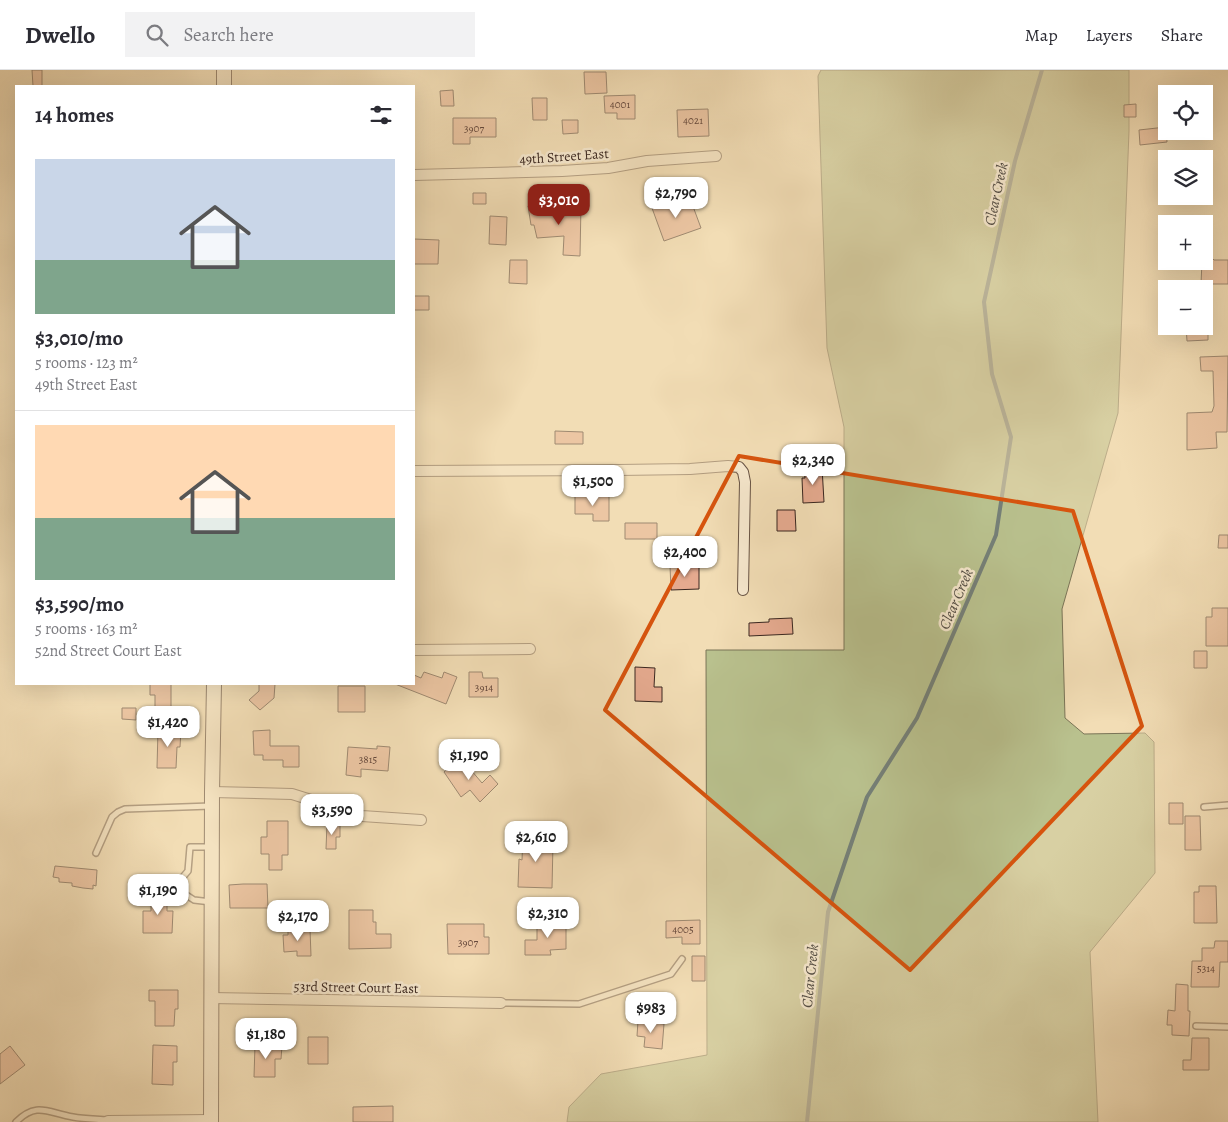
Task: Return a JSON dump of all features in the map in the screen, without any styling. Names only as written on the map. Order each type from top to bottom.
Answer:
[{"type":"street","points":[[224,70],[224,85]]},
{"type":"street","name":"49th Street East","points":[[415,175],[562,171],[608,168],[647,161],[716,156]]},
{"type":"street","points":[[415,471],[618,470],[738,467],[743,472],[745,482],[743,590]]},
{"type":"street","points":[[415,650],[530,649]]},
{"type":"street","points":[[108,1120],[211,1121],[211,847],[214,685]]},
{"type":"street","points":[[212,799],[292,794],[362,816],[421,820]]},
{"type":"street","name":"53rd Street Court East","points":[[210,998],[501,1003]]},
{"type":"lane","points":[[96,853],[112,817],[118,812],[126,809],[212,799]]},
{"type":"lane","points":[[1204,807],[1228,805]]},
{"type":"lane","points":[[211,847],[190,847],[188,871],[182,878],[167,880],[194,900],[211,902]]},
{"type":"lane","points":[[501,1003],[579,1004],[671,974],[682,959]]},
{"type":"lane","points":[[1196,1026],[1228,1027]]},
{"type":"lane","points":[[16,1122],[24,1114],[41,1109],[72,1117],[108,1120]]},
{"type":"highlighted area","points":[[739,456],[1073,511],[1142,726],[910,970],[605,710]]},
{"type":"green space","points":[[821,70],[1129,70],[1129,131],[1118,413],[1062,609],[1065,718],[1084,734],[1145,733],[1154,742],[1155,873],[1090,952],[1098,1122],[567,1122],[569,1107],[601,1074],[707,1055],[706,650],[844,650],[844,427],[827,348],[818,76]]},
{"type":"building","points":[[32,70],[42,70],[42,85],[33,85]]},
{"type":"building","points":[[584,72],[606,72],[607,93],[585,94]]},
{"type":"building","points":[[453,90],[454,106],[441,106],[440,91]]},
{"type":"building","points":[[635,95],[635,119],[617,119],[617,113],[605,113],[604,96]]},
{"type":"building","points":[[532,98],[547,98],[547,120],[533,120]]},
{"type":"building","points":[[1136,104],[1136,117],[1124,117],[1124,105]]},
{"type":"building","points":[[708,109],[709,136],[678,137],[677,110]]},
{"type":"building","points":[[453,118],[496,118],[496,137],[470,137],[470,144],[453,144]]},
{"type":"building","points":[[562,120],[578,120],[578,133],[563,134]]},
{"type":"building","points":[[1158,128],[1158,140],[1167,140],[1167,142],[1140,145],[1139,130]]},
{"type":"building","points":[[473,193],[486,193],[486,204],[473,204]]},
{"type":"building","points":[[691,201],[701,228],[664,241],[652,208],[670,202],[671,205]]},
{"type":"building","points":[[545,204],[546,215],[565,212],[564,204],[581,204],[580,256],[563,255],[564,236],[537,238],[534,225],[531,225],[528,206]]},
{"type":"building","points":[[490,216],[507,217],[506,245],[489,244]]},
{"type":"building","points":[[415,239],[439,240],[438,264],[415,264]]},
{"type":"building","points":[[1213,259],[1228,260],[1228,284],[1213,284],[1213,280],[1201,280],[1202,270],[1213,270]]},
{"type":"building","points":[[510,260],[527,260],[527,284],[509,283]]},
{"type":"building","points":[[415,296],[429,296],[429,310],[415,310]]},
{"type":"building","points":[[1187,335],[1208,335],[1208,340],[1187,341]]},
{"type":"building","points":[[1228,356],[1227,432],[1216,432],[1217,448],[1187,450],[1187,413],[1212,412],[1214,406],[1213,371],[1201,371],[1200,357]]},
{"type":"building","points":[[555,431],[583,432],[583,444],[555,444]]},
{"type":"building","points":[[822,467],[824,502],[803,503],[802,478],[805,478],[804,468]]},
{"type":"building","points":[[575,496],[609,496],[609,521],[593,521],[593,514],[575,514]]},
{"type":"building","points":[[777,510],[795,510],[796,531],[777,531]]},
{"type":"building","points":[[625,523],[657,523],[657,539],[625,539]]},
{"type":"building","points":[[1219,535],[1228,535],[1228,548],[1218,548]]},
{"type":"building","points":[[670,566],[699,566],[699,589],[671,590]]},
{"type":"building","points":[[1212,608],[1228,608],[1228,646],[1206,646],[1206,617],[1212,617]]},
{"type":"building","points":[[792,618],[793,634],[749,636],[749,623],[769,622],[769,619]]},
{"type":"building","points":[[1194,651],[1207,651],[1207,668],[1194,668]]},
{"type":"building","points":[[635,667],[655,668],[654,687],[662,687],[662,702],[635,701]]},
{"type":"building","points":[[424,672],[442,678],[444,672],[457,677],[446,704],[398,685],[415,685],[415,675],[421,678]]},
{"type":"building","points":[[469,672],[482,672],[483,678],[498,678],[498,697],[469,697]]},
{"type":"building","points":[[150,685],[171,685],[171,708],[155,708],[155,695],[150,695]]},
{"type":"building","points":[[259,685],[275,685],[274,698],[260,710],[249,700],[259,691]]},
{"type":"building","points":[[338,686],[365,686],[365,712],[338,712]]},
{"type":"building","points":[[122,708],[136,708],[136,720],[122,719]]},
{"type":"building","points":[[158,730],[181,730],[180,747],[177,747],[176,768],[157,768]]},
{"type":"building","points":[[270,730],[270,746],[299,746],[299,767],[283,767],[283,760],[263,760],[263,755],[254,755],[253,731]]},
{"type":"building","points":[[377,746],[390,747],[388,771],[361,769],[361,777],[346,775],[348,747],[377,749]]},
{"type":"building","points":[[460,757],[482,783],[490,775],[498,784],[480,802],[470,790],[461,797],[444,772]]},
{"type":"building","points":[[1169,803],[1183,803],[1183,824],[1169,824]]},
{"type":"building","points":[[1185,816],[1200,816],[1201,850],[1185,850]]},
{"type":"building","points":[[267,821],[288,821],[288,855],[282,855],[282,870],[269,870],[269,854],[261,854],[261,837],[267,837]]},
{"type":"building","points":[[327,824],[340,824],[340,837],[336,837],[336,849],[326,849]]},
{"type":"building","points":[[523,836],[546,837],[546,843],[553,843],[552,888],[518,887],[519,859],[522,860]]},
{"type":"building","points":[[55,866],[97,870],[96,886],[93,885],[93,889],[83,888],[72,886],[72,883],[59,882],[59,878],[53,877]]},
{"type":"building","points":[[267,884],[268,908],[230,908],[229,885]]},
{"type":"building","points":[[1199,886],[1216,886],[1217,923],[1194,923],[1194,892],[1199,892]]},
{"type":"building","points":[[151,893],[167,893],[167,911],[173,911],[172,933],[143,933],[143,911],[151,911]]},
{"type":"building","points":[[349,910],[373,910],[376,934],[391,934],[391,948],[349,949]]},
{"type":"building","points":[[551,917],[560,917],[560,924],[566,924],[566,949],[550,950],[551,955],[525,955],[525,940],[537,940],[537,924],[551,924]]},
{"type":"building","points":[[700,920],[700,944],[682,944],[682,937],[666,938],[666,921]]},
{"type":"building","points":[[447,924],[484,924],[484,937],[489,937],[489,954],[448,954]]},
{"type":"building","points":[[310,929],[311,956],[297,956],[297,951],[284,952],[283,935],[288,935],[288,930]]},
{"type":"building","points":[[1215,941],[1228,941],[1228,962],[1220,962],[1219,987],[1191,987],[1192,961],[1202,961],[1202,948],[1214,948]]},
{"type":"building","points":[[692,956],[705,956],[705,981],[692,981]]},
{"type":"building","points":[[1176,984],[1188,985],[1189,1036],[1172,1035],[1172,1025],[1167,1025],[1168,1010],[1175,1011]]},
{"type":"building","points":[[149,990],[178,990],[178,1009],[175,1009],[174,1026],[155,1026],[155,1001],[149,1001]]},
{"type":"building","points":[[638,1021],[664,1024],[662,1049],[644,1047],[645,1037],[637,1036]]},
{"type":"building","points":[[308,1037],[328,1037],[328,1064],[308,1064]]},
{"type":"building","points":[[1192,1038],[1209,1038],[1209,1070],[1183,1070],[1183,1060],[1191,1060]]},
{"type":"building","points":[[153,1045],[177,1046],[177,1062],[173,1062],[173,1085],[152,1084]]},
{"type":"building","points":[[255,1045],[282,1046],[281,1059],[275,1059],[275,1077],[254,1077]]},
{"type":"building","points":[[10,1046],[25,1065],[0,1084],[0,1054]]},
{"type":"building","points":[[393,1106],[393,1122],[353,1122],[353,1107]]},
{"type":"waterway","name":"Clear Creek","points":[[807,1122],[828,912],[867,797],[917,718],[996,535],[1011,437],[992,374],[984,302],[1015,161],[1042,70]]}]
